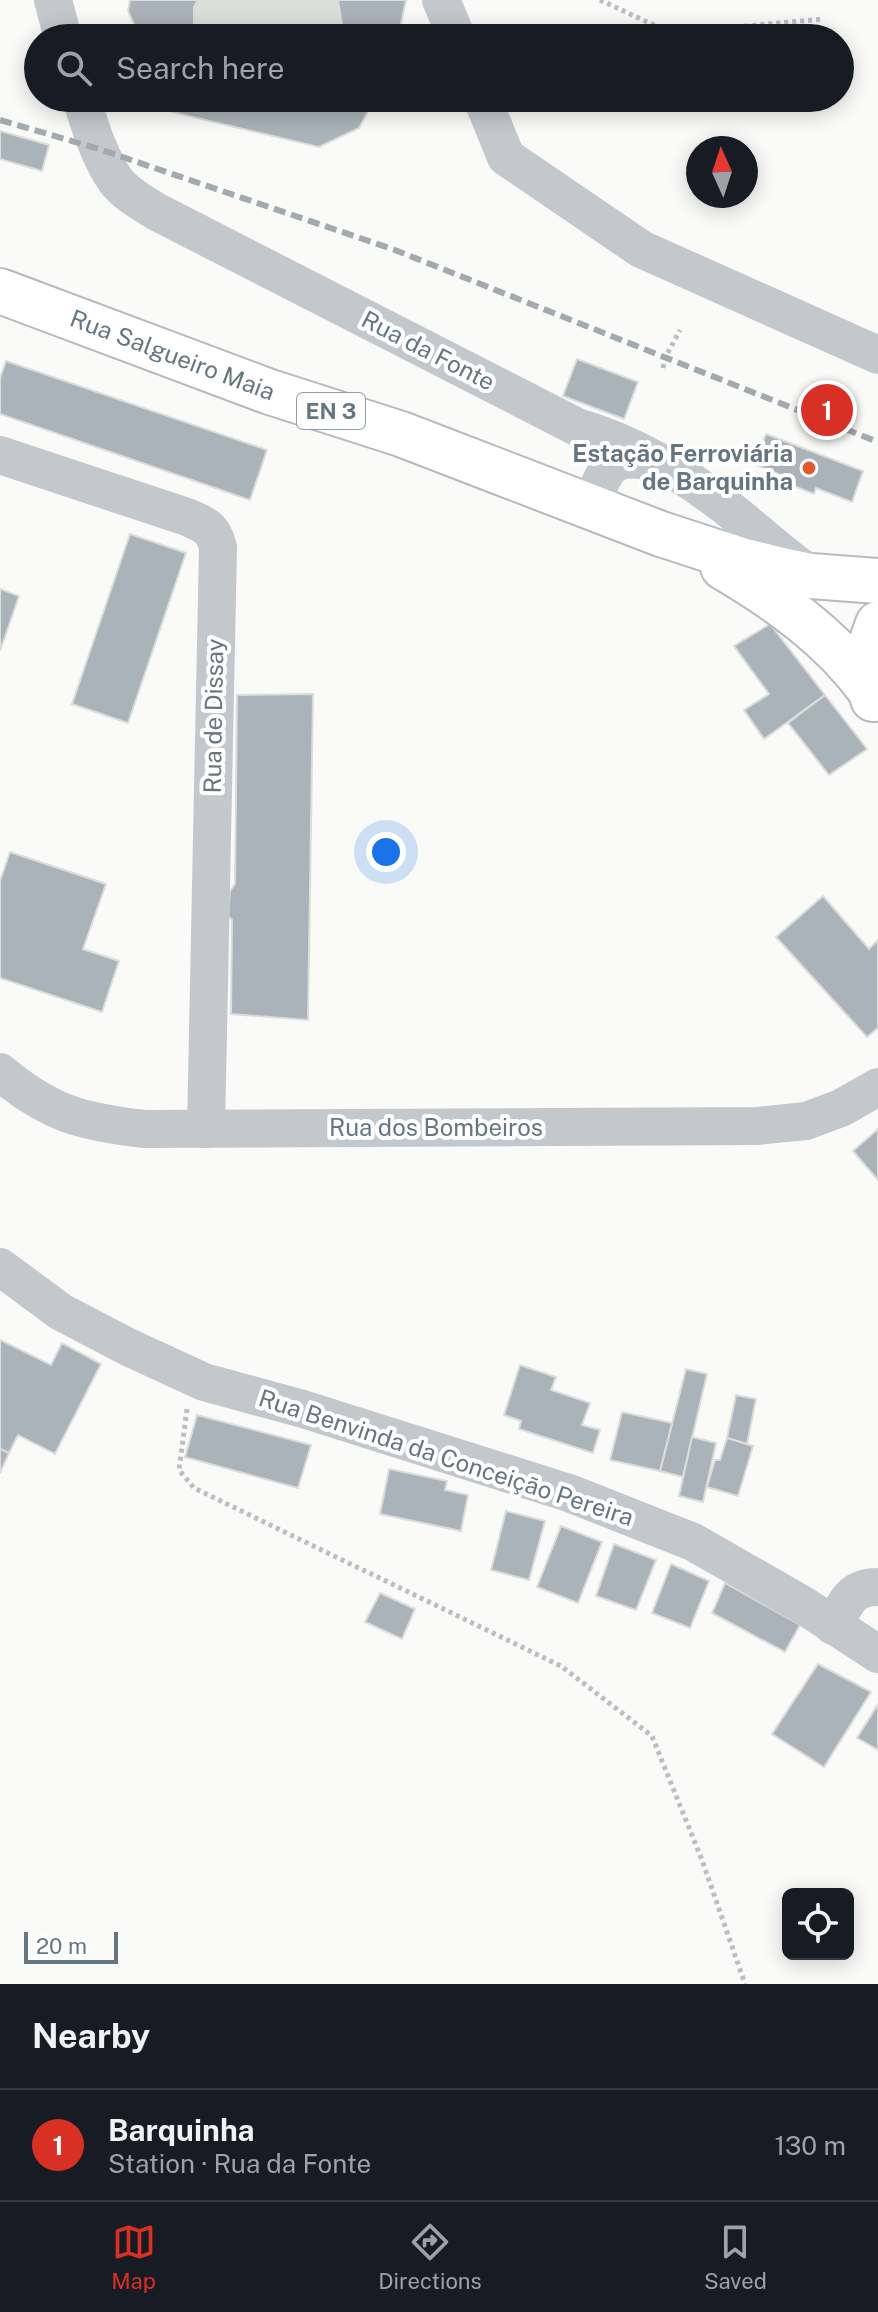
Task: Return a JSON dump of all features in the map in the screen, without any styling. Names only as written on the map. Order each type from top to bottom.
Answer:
[{"type":"main road","name":"Rua Salgueiro Maia","points":[[0,291],[270,392],[401,434],[599,488],[661,534],[757,587],[804,621],[841,653],[874,698]]},
{"type":"main road","name":"Rua Salgueiro Maia","points":[[661,534],[741,560],[811,576],[878,581]]},
{"type":"main road","name":"EN 3","points":[[874,698],[867,659],[878,624]]},
{"type":"street","points":[[53,0],[59,24]]},
{"type":"street","points":[[441,0],[451,24]]},
{"type":"street","name":"Rua da Fonte","points":[[86,112],[99,149],[117,182],[157,212],[577,427],[618,441],[670,468],[719,502],[811,576]]},
{"type":"street","points":[[488,112],[506,157],[641,249],[878,355]]},
{"type":"street","points":[[577,427],[600,452],[599,488]]},
{"type":"street","name":"Rua de Dissay","points":[[0,455],[187,517],[205,525],[215,535],[218,547],[206,1129]]},
{"type":"street","points":[[599,488],[620,461],[638,459],[670,468]]},
{"type":"street","name":"Rua dos Bombeiros","points":[[0,1072],[54,1110],[96,1123],[145,1129],[757,1126],[806,1121],[841,1108],[878,1087]]},
{"type":"street","name":"Rua Benvinda da Conceição Pereira","points":[[0,1267],[61,1312],[204,1382],[303,1409],[569,1493],[693,1542],[803,1605],[878,1654]]},
{"type":"street","points":[[833,1626],[853,1593],[860,1588],[878,1587]]},
{"type":"path","points":[[600,0],[652,24]]},
{"type":"path","points":[[769,24],[823,19]]},
{"type":"path","points":[[663,368],[680,330]]},
{"type":"path","points":[[192,1376],[179,1470],[194,1488],[561,1666],[652,1736],[702,1860],[745,1984]]},
{"type":"shaded area","points":[[198,0],[338,0],[342,24],[194,24],[194,7]]},
{"type":"building","points":[[130,0],[198,0],[194,7],[194,24],[134,24],[128,11]]},
{"type":"building","points":[[338,0],[406,0],[401,24],[342,24]]},
{"type":"building","points":[[172,112],[368,112],[359,128],[319,147]]},
{"type":"building","points":[[0,131],[49,145],[42,171],[0,159]]},
{"type":"building","points":[[577,359],[638,382],[624,419],[563,396]]},
{"type":"building","points":[[6,361],[267,450],[250,500],[0,414],[0,378]]},
{"type":"building","name":"Estação Ferroviária de Barquinha","points":[[766,434],[863,471],[852,502],[816,488],[814,494],[779,480],[781,475],[754,464]]},
{"type":"building","points":[[130,534],[186,553],[128,723],[72,704]]},
{"type":"building","points":[[0,589],[19,596],[0,651]]},
{"type":"building","points":[[770,624],[825,695],[764,739],[744,710],[769,694],[734,646]]},
{"type":"building","points":[[313,694],[308,1020],[231,1014],[232,920],[228,916],[230,891],[235,884],[237,695]]},
{"type":"building","points":[[825,695],[867,749],[829,775],[788,723]]},
{"type":"building","points":[[10,852],[106,884],[83,949],[119,961],[102,1012],[0,978],[0,881]]},
{"type":"building","points":[[823,896],[869,949],[878,940],[878,1028],[867,1037],[776,937]]},
{"type":"building","points":[[878,1129],[878,1180],[853,1151]]},
{"type":"building","points":[[0,1340],[51,1365],[62,1343],[101,1364],[55,1454],[18,1435],[9,1453],[0,1449]]},
{"type":"building","points":[[520,1365],[556,1377],[551,1390],[590,1403],[582,1425],[600,1430],[593,1453],[519,1429],[521,1421],[504,1415]]},
{"type":"building","points":[[686,1369],[707,1374],[683,1477],[660,1471]]},
{"type":"building","points":[[736,1395],[756,1399],[747,1444],[727,1438]]},
{"type":"building","points":[[622,1412],[672,1423],[660,1471],[610,1460]]},
{"type":"building","points":[[197,1415],[311,1445],[298,1488],[185,1457]]},
{"type":"building","points":[[692,1437],[716,1443],[703,1502],[679,1496]]},
{"type":"building","points":[[727,1438],[753,1446],[738,1496],[707,1487],[715,1460],[720,1460]]},
{"type":"building","points":[[0,1449],[9,1453],[0,1473]]},
{"type":"building","points":[[389,1469],[447,1481],[445,1490],[468,1495],[461,1531],[380,1514]]},
{"type":"building","points":[[506,1511],[545,1521],[529,1580],[491,1570]]},
{"type":"building","points":[[561,1526],[602,1542],[578,1603],[537,1587]]},
{"type":"building","points":[[614,1544],[656,1560],[636,1610],[596,1596]]},
{"type":"building","points":[[671,1564],[709,1581],[690,1628],[652,1613]]},
{"type":"building","points":[[725,1583],[800,1625],[785,1652],[712,1613]]},
{"type":"building","points":[[380,1593],[415,1609],[402,1639],[365,1622]]},
{"type":"building","points":[[818,1664],[871,1692],[824,1767],[772,1734]]},
{"type":"building","points":[[878,1704],[878,1750],[857,1738]]},
{"type":"railway","points":[[0,120],[99,149],[395,250],[878,442]]},
{"type":"place","name":"Barquinha","points":[[827,410]]},
{"type":"place","name":"Estação Ferroviária de Barquinha","points":[[809,468]]}]
